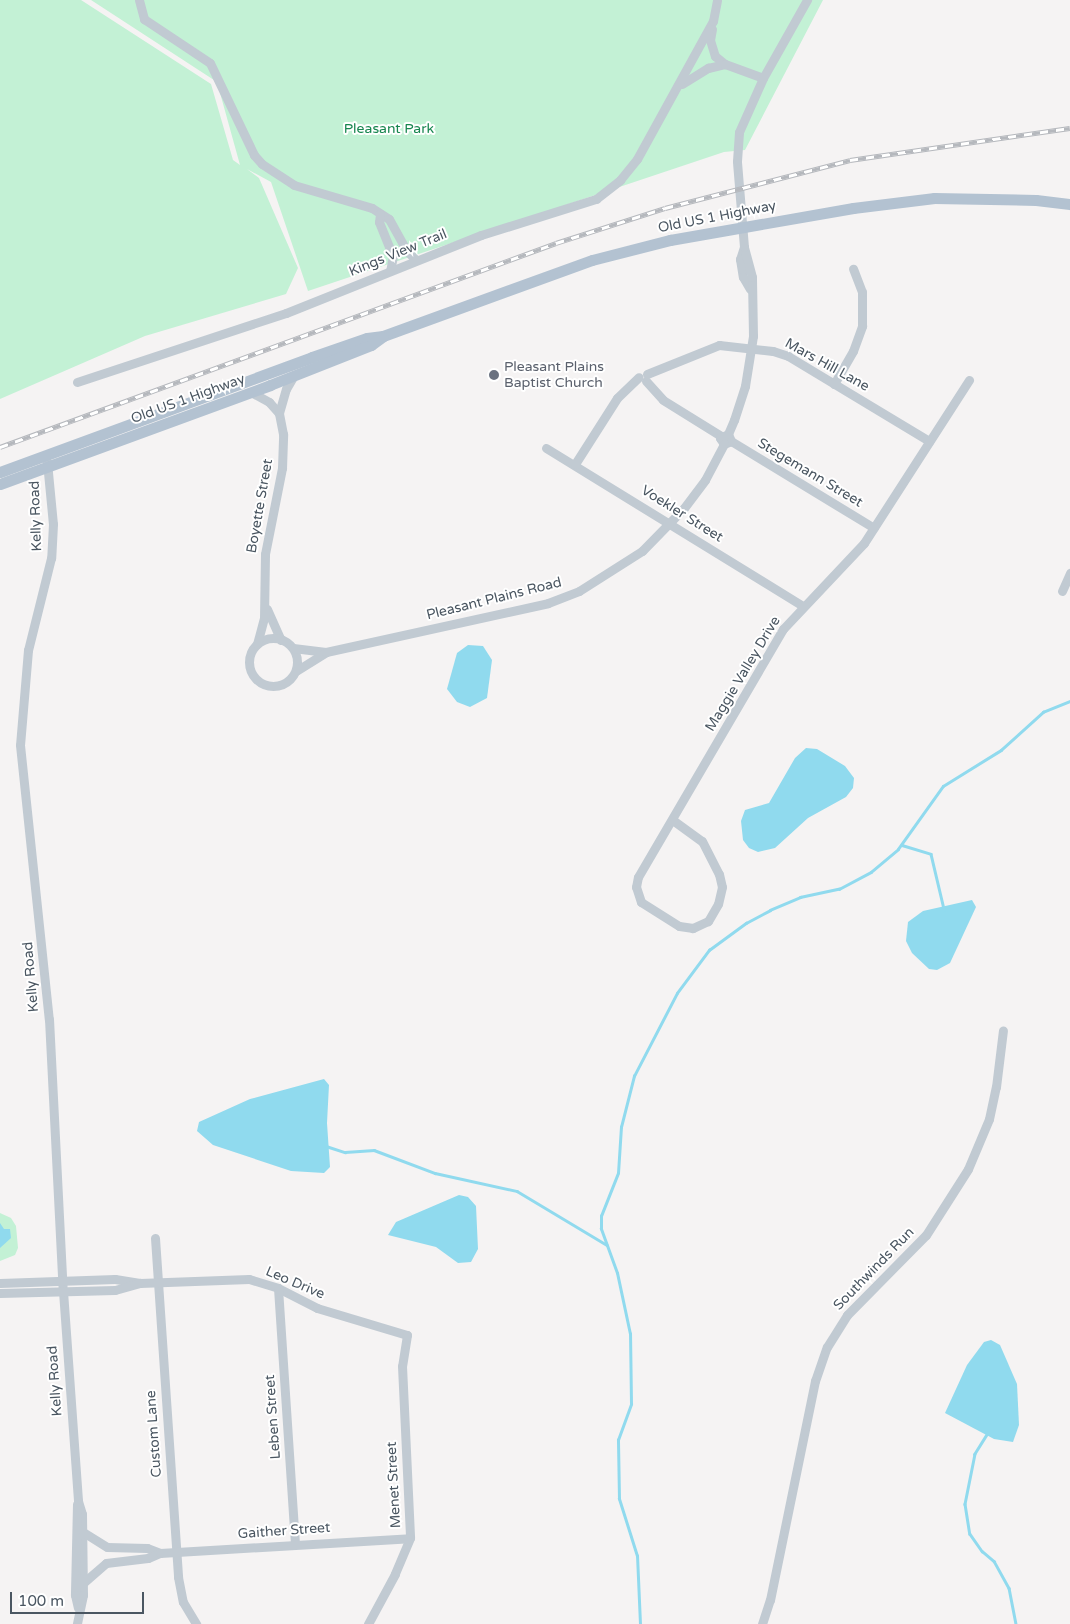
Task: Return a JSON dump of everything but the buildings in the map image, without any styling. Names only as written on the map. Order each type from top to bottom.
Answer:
[{"type":"main road","name":"Old US 1 Highway","points":[[0,484],[47,461],[312,357],[367,338],[383,336],[592,260],[670,240],[853,208],[934,198],[1036,200],[1070,204]]},
{"type":"main road","name":"Old US 1 Highway","points":[[0,472],[47,461],[251,392],[371,346],[383,336]]},
{"type":"street","points":[[139,0],[144,18],[156,29],[210,63],[254,155],[262,164],[294,185],[359,202],[389,219],[407,251],[416,260]]},
{"type":"street","name":"Kings View Trail","points":[[680,86],[693,75],[725,64],[716,56],[710,40],[717,0]]},
{"type":"street","name":"Pleasant Plains Road","points":[[293,648],[326,652],[548,603],[579,591],[642,551],[670,522],[705,480],[726,439],[744,386],[752,348],[750,289],[743,277],[740,259],[744,247],[737,161],[739,132],[763,78],[807,0]]},
{"type":"street","name":"Kings View Trail","points":[[77,382],[286,313],[416,260],[596,199],[620,180],[637,159],[680,86],[713,21]]},
{"type":"street","points":[[725,64],[763,78]]},
{"type":"street","points":[[380,214],[379,222],[393,256],[390,271]]},
{"type":"street","points":[[834,384],[853,351],[862,326],[862,292],[853,269]]},
{"type":"street","name":"Mars Hill Lane","points":[[575,464],[617,398],[644,377],[720,344],[752,348],[788,356],[929,441]]},
{"type":"street","name":"Boyette Street","points":[[281,640],[265,604],[262,580],[283,452],[279,413],[286,390],[294,375]]},
{"type":"street","name":"Stegemann Street","points":[[644,377],[662,400],[874,528]]},
{"type":"street","name":"Maggie Valley Drive","points":[[674,821],[702,841],[719,874],[722,888],[718,904],[708,921],[693,928],[679,926],[648,908],[638,896],[636,886],[638,877],[674,821],[770,650],[803,606],[841,571],[874,528],[969,380]]},
{"type":"street","points":[[251,392],[269,402],[279,413]]},
{"type":"street","name":"Voekler Street","points":[[546,448],[670,522],[803,606]]},
{"type":"street","name":"Kelly Road","points":[[47,461],[53,524],[51,558],[28,650],[20,745],[48,1019],[62,1291],[78,1501],[83,1532],[83,1583],[77,1624]]},
{"type":"street","points":[[1062,591],[1070,574]]},
{"type":"street","name":"Boyette Street","points":[[265,604],[257,644],[249,657],[252,673],[263,684],[278,686],[292,677],[296,671]]},
{"type":"street","points":[[257,644],[272,638],[281,640],[293,648],[297,663],[296,671]]},
{"type":"street","name":"Pleasant Plains Road","points":[[296,671],[326,652]]},
{"type":"street","name":"Southwinds Run","points":[[762,1624],[770,1600],[815,1381],[827,1347],[847,1315],[926,1235],[968,1169],[989,1119],[996,1087],[1003,1030]]},
{"type":"street","name":"Custom Lane","points":[[155,1238],[177,1553],[183,1602],[196,1624]]},
{"type":"street","name":"Leo Drive","points":[[0,1282],[115,1279],[140,1283],[249,1279],[278,1288],[318,1308],[407,1335]]},
{"type":"street","name":"Leo Drive","points":[[0,1293],[115,1290],[140,1283]]},
{"type":"street","name":"Leben Street","points":[[278,1288],[295,1543]]},
{"type":"street","name":"Menet Street","points":[[368,1624],[396,1574],[410,1538],[402,1366],[407,1335]]},
{"type":"street","name":"Kelly Road","points":[[78,1501],[75,1595],[78,1608]]},
{"type":"street","name":"Gaither Street","points":[[83,1532],[107,1547],[147,1548],[160,1553]]},
{"type":"street","name":"Gaither Street","points":[[83,1583],[106,1563],[160,1553],[295,1543],[410,1538]]},
{"type":"green space","name":"Pleasant Park","points":[[0,0],[81,0],[211,84],[233,160],[240,165],[217,82],[91,0],[823,0],[745,150],[724,152],[308,291],[271,182],[247,169],[259,178],[298,268],[286,294],[145,336],[0,399]]},
{"type":"green space","points":[[0,1213],[11,1218],[16,1226],[18,1248],[15,1255],[0,1261]]},
{"type":"water","points":[[468,645],[483,646],[492,660],[487,698],[470,707],[457,702],[447,689],[457,653]]},
{"type":"water","points":[[806,748],[817,749],[845,766],[854,778],[853,788],[846,797],[808,818],[775,848],[758,852],[749,848],[743,840],[741,821],[745,810],[769,803],[795,758]]},
{"type":"water","points":[[972,900],[976,907],[950,963],[937,970],[929,969],[912,953],[906,941],[908,922],[923,911]]},
{"type":"water","points":[[324,1079],[329,1085],[327,1123],[330,1167],[324,1173],[291,1171],[213,1145],[197,1131],[199,1122],[250,1099]]},
{"type":"water","points":[[459,1195],[468,1197],[476,1206],[478,1249],[471,1262],[458,1263],[436,1247],[388,1235],[396,1222]]},
{"type":"water","points":[[0,1223],[4,1229],[10,1229],[11,1238],[0,1248]]},
{"type":"water","points":[[991,1340],[1000,1345],[1017,1384],[1019,1425],[1013,1442],[994,1439],[945,1413],[967,1365],[984,1342]]},
{"type":"waterway","points":[[640,1624],[637,1556],[619,1499],[618,1440],[631,1404],[630,1334],[617,1273],[601,1229],[601,1216],[618,1173],[621,1127],[634,1076],[677,993],[709,950],[746,923],[770,910],[800,897],[839,889],[871,872],[898,849],[943,786],[1001,750],[1043,712],[1070,701]]},
{"type":"waterway","points":[[902,845],[931,854],[944,909]]},
{"type":"waterway","points":[[326,1146],[345,1152],[374,1150],[435,1173],[517,1191],[607,1245]]},
{"type":"waterway","points":[[988,1433],[975,1454],[965,1504],[970,1534],[982,1551],[994,1561],[1009,1588],[1016,1624]]},
{"type":"railway","points":[[0,447],[556,243],[665,208],[850,160],[1070,128]]},
{"type":"place","name":"Pleasant Plains Baptist Church","points":[[494,375]]}]
